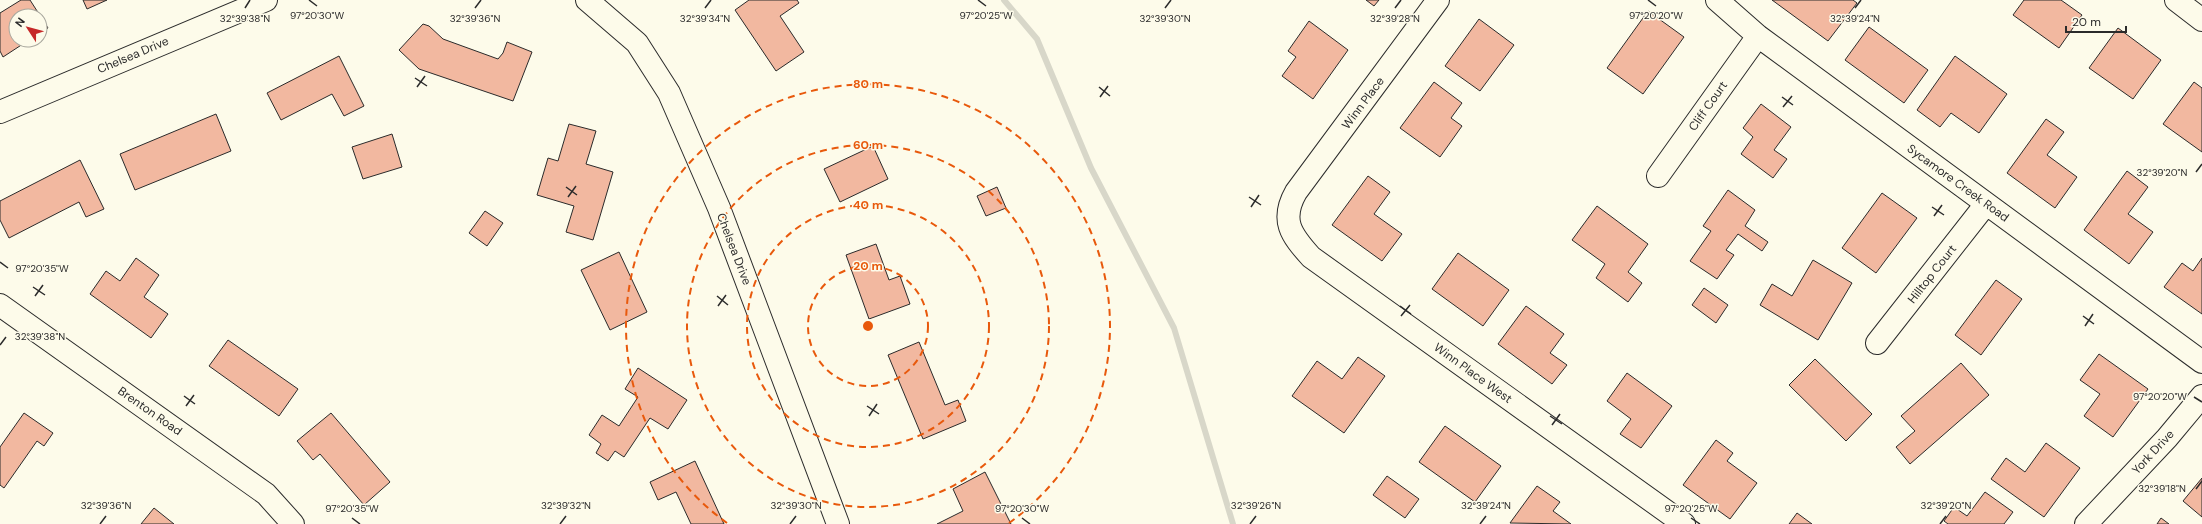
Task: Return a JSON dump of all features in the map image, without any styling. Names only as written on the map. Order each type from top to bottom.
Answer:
[{"type":"street","name":"Chelsea Drive","points":[[0,112],[266,0]]},
{"type":"street","name":"Chelsea Drive","points":[[587,0],[637,43],[669,93],[719,208],[838,524]]},
{"type":"street","name":"Winn Place","points":[[1289,205],[1296,192],[1438,0]]},
{"type":"street","name":"Sycamore Creek Road","points":[[1717,0],[1758,36],[2202,362]]},
{"type":"street","points":[[2176,0],[2202,20]]},
{"type":"street","name":"Cliff Court","points":[[1658,176],[1758,36]]},
{"type":"street","name":"Hilltop Court","points":[[1877,344],[1986,204]]},
{"type":"street","name":"Winn Place West","points":[[1289,205],[1289,228],[1296,240],[1311,257],[1684,524]]},
{"type":"street","name":"Brenton Road","points":[[0,305],[266,494],[294,524]]},
{"type":"street","name":"York Drive","points":[[2086,524],[2167,438],[2202,396]]},
{"type":"building","points":[[21,0],[30,0],[35,8],[8,8]]},
{"type":"building","points":[[83,0],[107,0],[87,9]]},
{"type":"building","points":[[749,0],[797,0],[799,3],[780,16],[804,52],[776,71],[735,10]]},
{"type":"building","points":[[1366,0],[1379,0],[1374,6]]},
{"type":"building","points":[[1772,0],[1853,0],[1857,3],[1828,41]]},
{"type":"building","points":[[2024,0],[2061,0],[2082,15],[2059,48],[2013,15]]},
{"type":"building","points":[[8,8],[8,48],[17,48],[3,57],[0,51],[0,13]]},
{"type":"building","points":[[1648,11],[1684,37],[1643,94],[1607,68]]},
{"type":"building","points":[[1479,19],[1514,45],[1480,91],[1445,66]]},
{"type":"building","points":[[1309,21],[1348,50],[1313,99],[1282,76],[1296,57],[1288,51]]},
{"type":"building","points":[[423,24],[429,26],[443,39],[498,59],[503,53],[507,42],[532,52],[513,101],[419,69],[399,50]]},
{"type":"building","points":[[1869,27],[1928,70],[1904,103],[1845,60]]},
{"type":"building","points":[[2118,28],[2161,60],[2133,99],[2089,68]]},
{"type":"building","points":[[339,56],[364,106],[344,116],[332,94],[281,120],[267,93]]},
{"type":"building","points":[[1955,56],[2007,94],[1979,133],[1951,113],[1940,127],[1917,110]]},
{"type":"building","points":[[1434,82],[1462,103],[1451,118],[1462,126],[1440,157],[1400,128]]},
{"type":"building","points":[[2194,82],[2202,88],[2202,152],[2163,124]]},
{"type":"building","points":[[1761,104],[1791,127],[1774,150],[1787,159],[1773,178],[1741,154],[1753,137],[1743,128]]},
{"type":"building","points":[[216,114],[231,151],[135,190],[120,154]]},
{"type":"building","points":[[2046,119],[2064,132],[2047,155],[2077,177],[2055,208],[2007,173]]},
{"type":"building","points":[[569,124],[596,131],[586,164],[613,172],[593,240],[566,232],[574,206],[537,195],[548,158],[558,161]]},
{"type":"building","points":[[392,134],[402,167],[363,179],[352,147]]},
{"type":"building","points":[[873,146],[888,179],[840,202],[824,169]]},
{"type":"building","points":[[80,160],[104,209],[86,217],[79,202],[9,238],[0,220],[0,201]]},
{"type":"building","points":[[2127,171],[2148,187],[2128,214],[2153,232],[2129,264],[2084,230]]},
{"type":"building","points":[[1368,176],[1390,192],[1374,214],[1402,234],[1382,261],[1332,225]]},
{"type":"building","points":[[997,187],[1006,208],[986,216],[977,196]]},
{"type":"building","points":[[1728,190],[1755,210],[1745,226],[1768,242],[1762,251],[1738,234],[1726,250],[1734,255],[1717,279],[1690,261],[1711,231],[1703,226]]},
{"type":"building","points":[[1882,193],[1917,218],[1876,273],[1842,248]]},
{"type":"building","points":[[1597,206],[1648,244],[1628,272],[1642,283],[1628,302],[1596,278],[1605,264],[1572,240]]},
{"type":"building","points":[[485,211],[503,223],[487,246],[469,233]]},
{"type":"building","points":[[876,244],[889,280],[900,276],[910,304],[869,319],[846,255]]},
{"type":"building","points":[[619,252],[647,312],[610,330],[581,270]]},
{"type":"building","points":[[1458,253],[1509,290],[1483,326],[1432,289]]},
{"type":"building","points":[[136,258],[159,275],[144,297],[168,314],[151,338],[90,294],[106,271],[120,281]]},
{"type":"building","points":[[2202,258],[2202,314],[2164,287],[2182,263],[2193,271]]},
{"type":"building","points":[[1813,260],[1852,283],[1818,340],[1760,305],[1772,284],[1792,296]]},
{"type":"building","points":[[1996,280],[2022,299],[1981,355],[1955,335]]},
{"type":"building","points":[[1704,288],[1728,305],[1716,323],[1692,305]]},
{"type":"building","points":[[1526,306],[1564,334],[1550,353],[1567,365],[1552,384],[1498,344]]},
{"type":"building","points":[[228,340],[298,389],[279,416],[209,366]]},
{"type":"building","points":[[919,342],[945,405],[958,400],[966,421],[923,439],[888,355]]},
{"type":"building","points":[[2099,354],[2148,389],[2113,437],[2084,416],[2100,394],[2080,380]]},
{"type":"building","points":[[1358,357],[1385,376],[1344,433],[1292,396],[1317,361],[1342,379]]},
{"type":"building","points":[[1815,359],[1872,414],[1846,441],[1789,385]]},
{"type":"building","points":[[1961,363],[1989,395],[1910,464],[1896,447],[1915,431],[1901,416]]},
{"type":"building","points":[[638,368],[687,400],[668,429],[650,418],[624,457],[615,451],[608,461],[596,453],[601,444],[589,435],[602,415],[619,426],[638,397],[625,389]]},
{"type":"building","points":[[1627,373],[1672,406],[1641,448],[1620,434],[1631,419],[1607,401]]},
{"type":"building","points":[[24,413],[53,433],[44,446],[37,441],[4,488],[0,485],[0,447]]},
{"type":"building","points":[[331,413],[390,482],[364,505],[320,454],[313,460],[297,441]]},
{"type":"building","points":[[1445,426],[1501,466],[1475,502],[1419,462]]},
{"type":"building","points":[[1716,440],[1733,453],[1727,461],[1757,483],[1730,519],[1683,485]]},
{"type":"building","points":[[2046,443],[2080,468],[2044,517],[1991,479],[2006,458],[2025,472]]},
{"type":"building","points":[[695,461],[724,524],[691,524],[676,492],[658,500],[650,482]]},
{"type":"building","points":[[985,472],[1011,524],[937,524],[963,511],[953,489]]},
{"type":"building","points":[[1387,476],[1419,499],[1405,518],[1373,495]]},
{"type":"building","points":[[2202,478],[2202,517],[2183,501]]},
{"type":"building","points":[[1537,486],[1560,502],[1553,511],[1571,524],[1510,523]]},
{"type":"building","points":[[1985,492],[2013,512],[2004,524],[1948,524],[1944,521],[1954,507],[1967,516]]},
{"type":"building","points":[[154,508],[174,524],[141,524]]},
{"type":"building","points":[[1797,513],[1812,524],[1789,524]]},
{"type":"building","points":[[2161,518],[2169,524],[2157,524]]},
{"type":"waterway","points":[[1004,0],[1037,39],[1091,168],[1174,328],[1233,524]]}]
